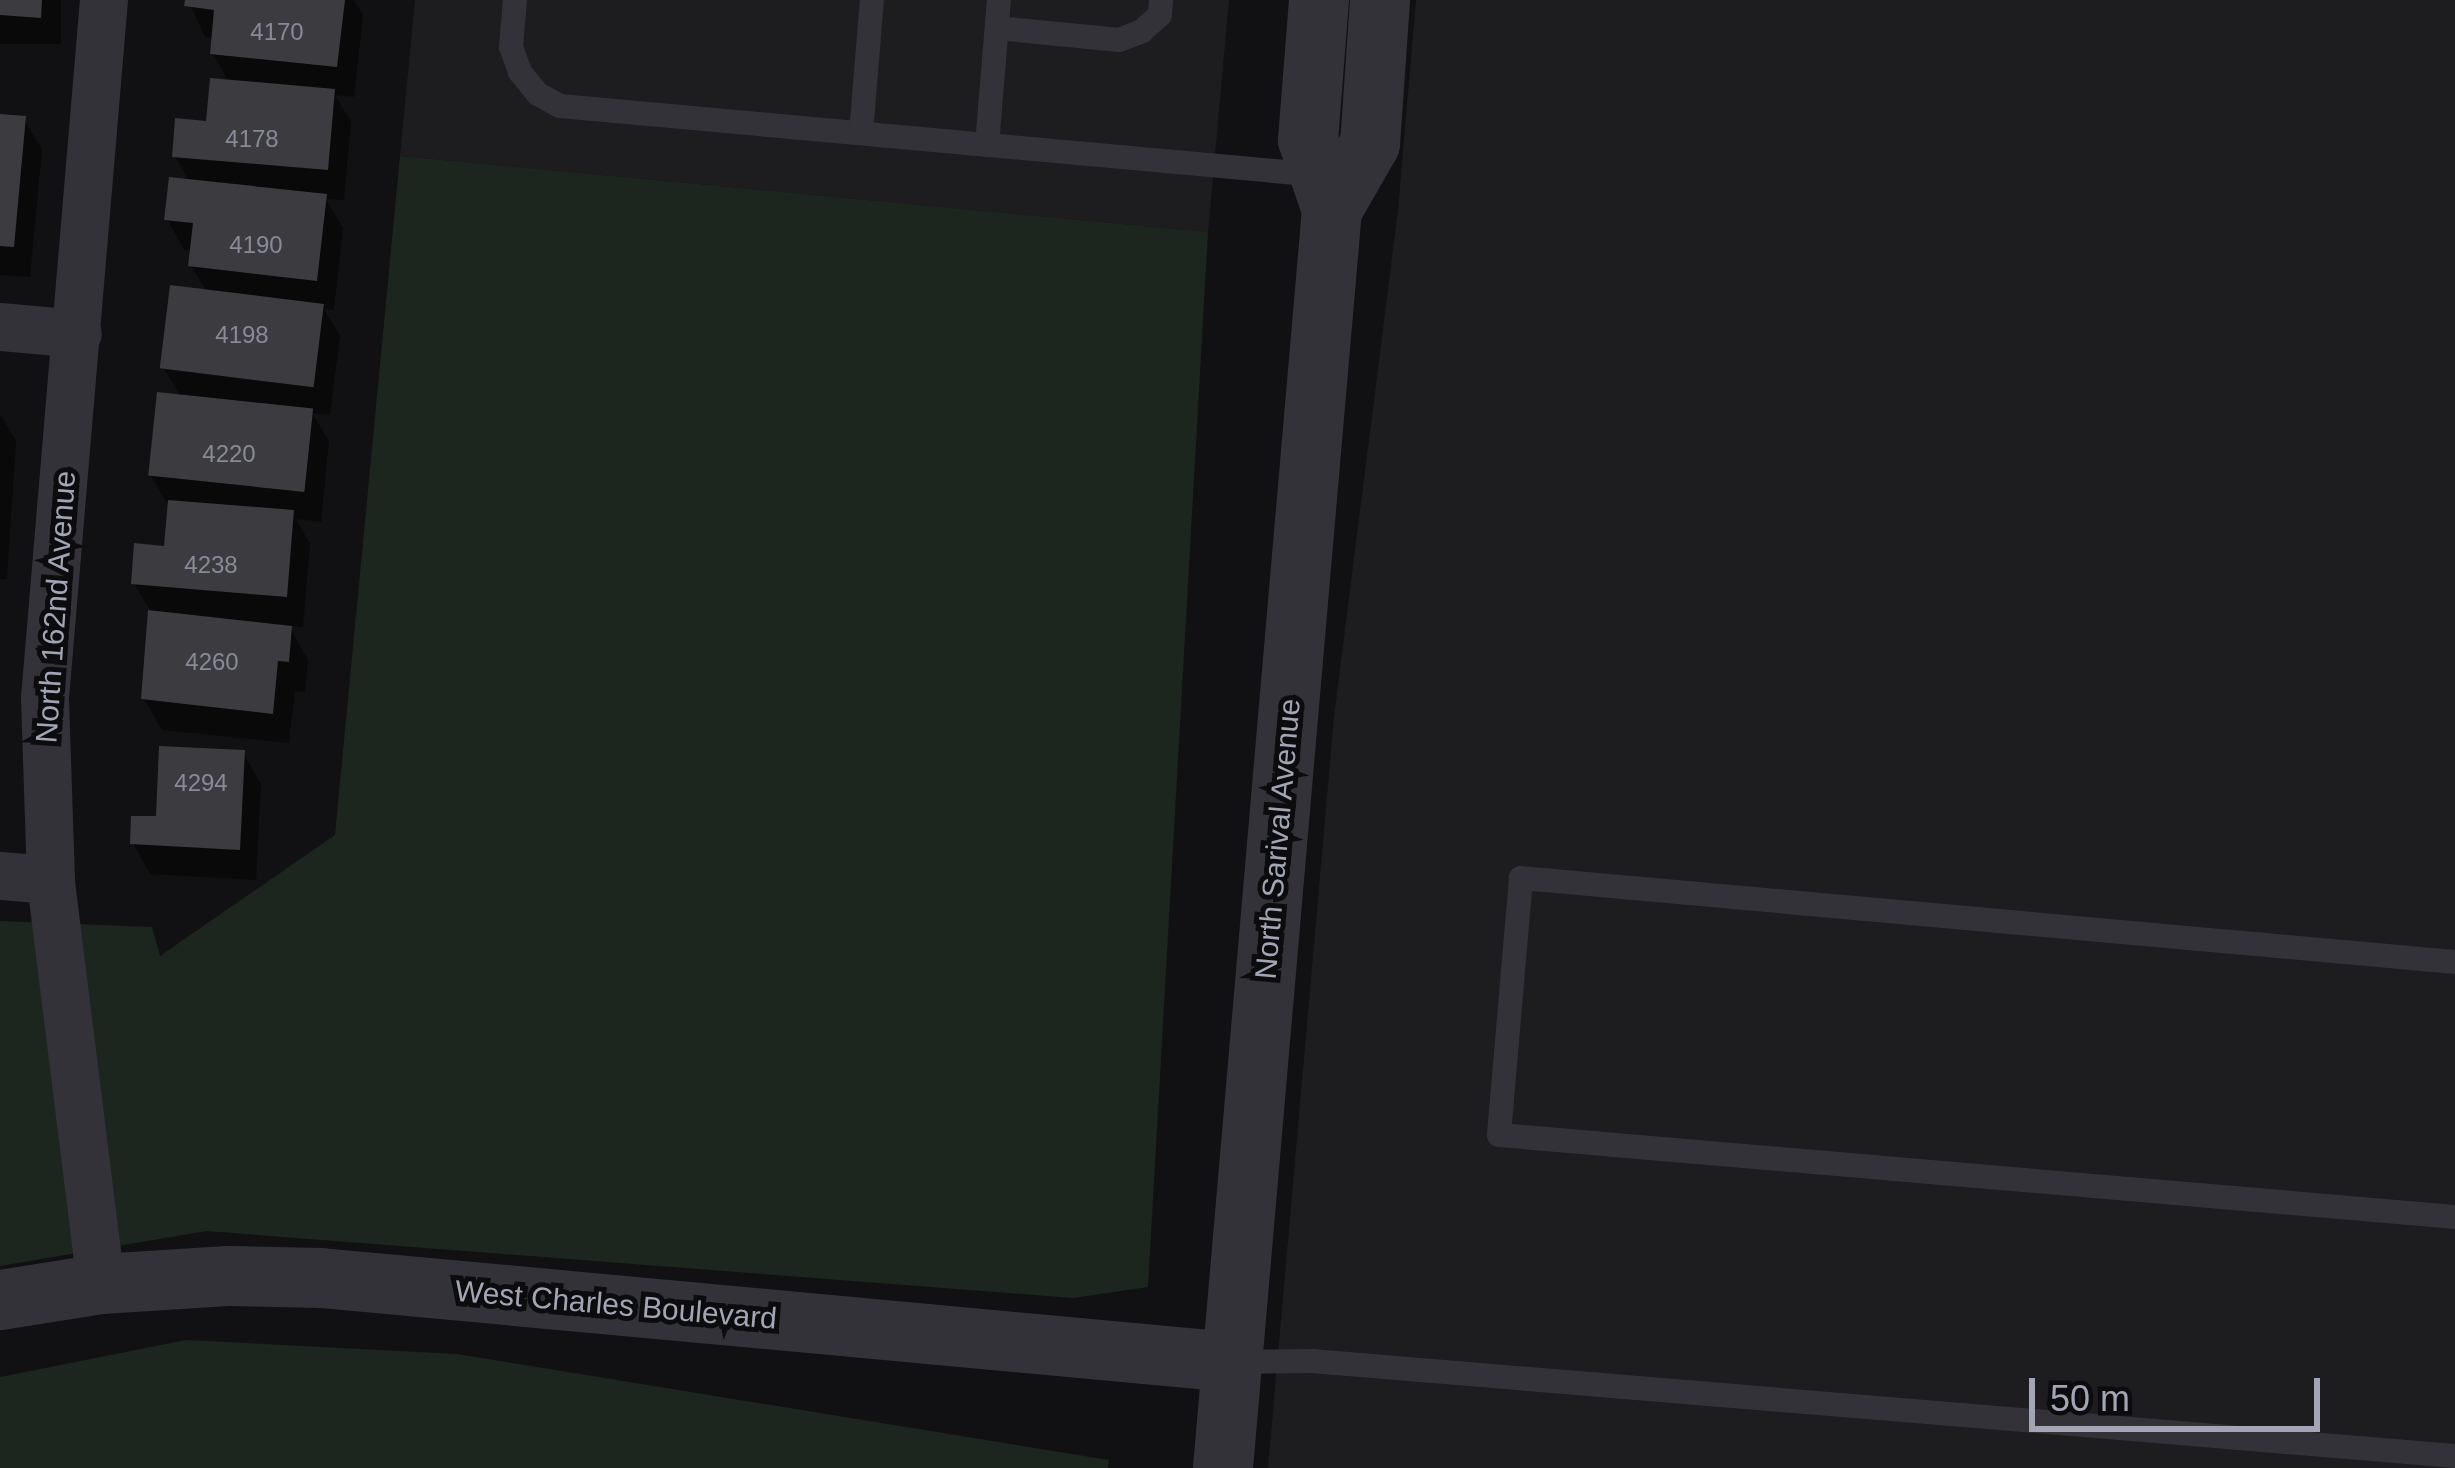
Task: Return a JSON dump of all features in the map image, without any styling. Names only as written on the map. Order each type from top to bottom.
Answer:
[{"type":"street","name":"North 162nd Avenue","points":[[101,1284],[51,880],[46,698],[104,0]]},
{"type":"street","name":"North Sarival Avenue","points":[[1223,1468],[1326,193],[1307,140],[1318,0]]},
{"type":"street","name":"North Sarival Avenue","points":[[1326,193],[1370,144],[1380,0]]},
{"type":"street","points":[[0,327],[78,334]]},
{"type":"street","points":[[0,876],[51,880]]},
{"type":"street","name":"West Charles Boulevard","points":[[0,1300],[101,1284],[229,1276],[321,1278],[1232,1362]]},
{"type":"lane","points":[[515,0],[511,47],[520,72],[538,94],[560,106],[987,145],[1326,193]]},
{"type":"lane","points":[[861,133],[872,0]]},
{"type":"lane","points":[[987,145],[999,0]]},
{"type":"lane","points":[[997,28],[1119,40],[1142,31],[1160,15],[1161,0]]},
{"type":"lane","points":[[2455,962],[1521,878],[1499,1136],[2455,1217]]},
{"type":"lane","points":[[1232,1362],[1312,1361],[2455,1456]]},
{"type":"shaded area","points":[[415,0],[1229,0],[1208,232],[400,156]]},
{"type":"shaded area","points":[[1416,0],[2455,0],[2455,1468],[1268,1468],[1334,717],[1398,210]]},
{"type":"shaded area","points":[[400,156],[1208,232],[1148,1287],[1073,1298],[206,1231],[0,1266],[0,921],[152,927],[160,956],[335,835]]},
{"type":"shaded area","points":[[186,1340],[457,1354],[1109,1460],[1108,1468],[0,1468],[0,1377]]},
{"type":"building","points":[[0,0],[42,0],[41,18],[0,15]]},
{"type":"building","points":[[185,0],[345,0],[337,67],[210,54],[214,10],[184,6]]},
{"type":"building","points":[[210,78],[335,89],[328,170],[172,157],[175,118],[206,121]]},
{"type":"building","points":[[0,114],[26,116],[14,247],[0,246]]},
{"type":"building","points":[[169,177],[327,194],[317,281],[188,266],[193,223],[164,220]]},
{"type":"building","points":[[170,285],[324,304],[314,387],[160,368]]},
{"type":"building","points":[[157,392],[313,408],[304,492],[148,476]]},
{"type":"building","points":[[168,500],[294,510],[287,597],[131,584],[134,543],[164,546]]},
{"type":"building","points":[[148,610],[292,626],[289,662],[278,661],[273,714],[141,699]]},
{"type":"building","points":[[159,746],[245,750],[240,850],[130,844],[131,816],[156,816]]}]
